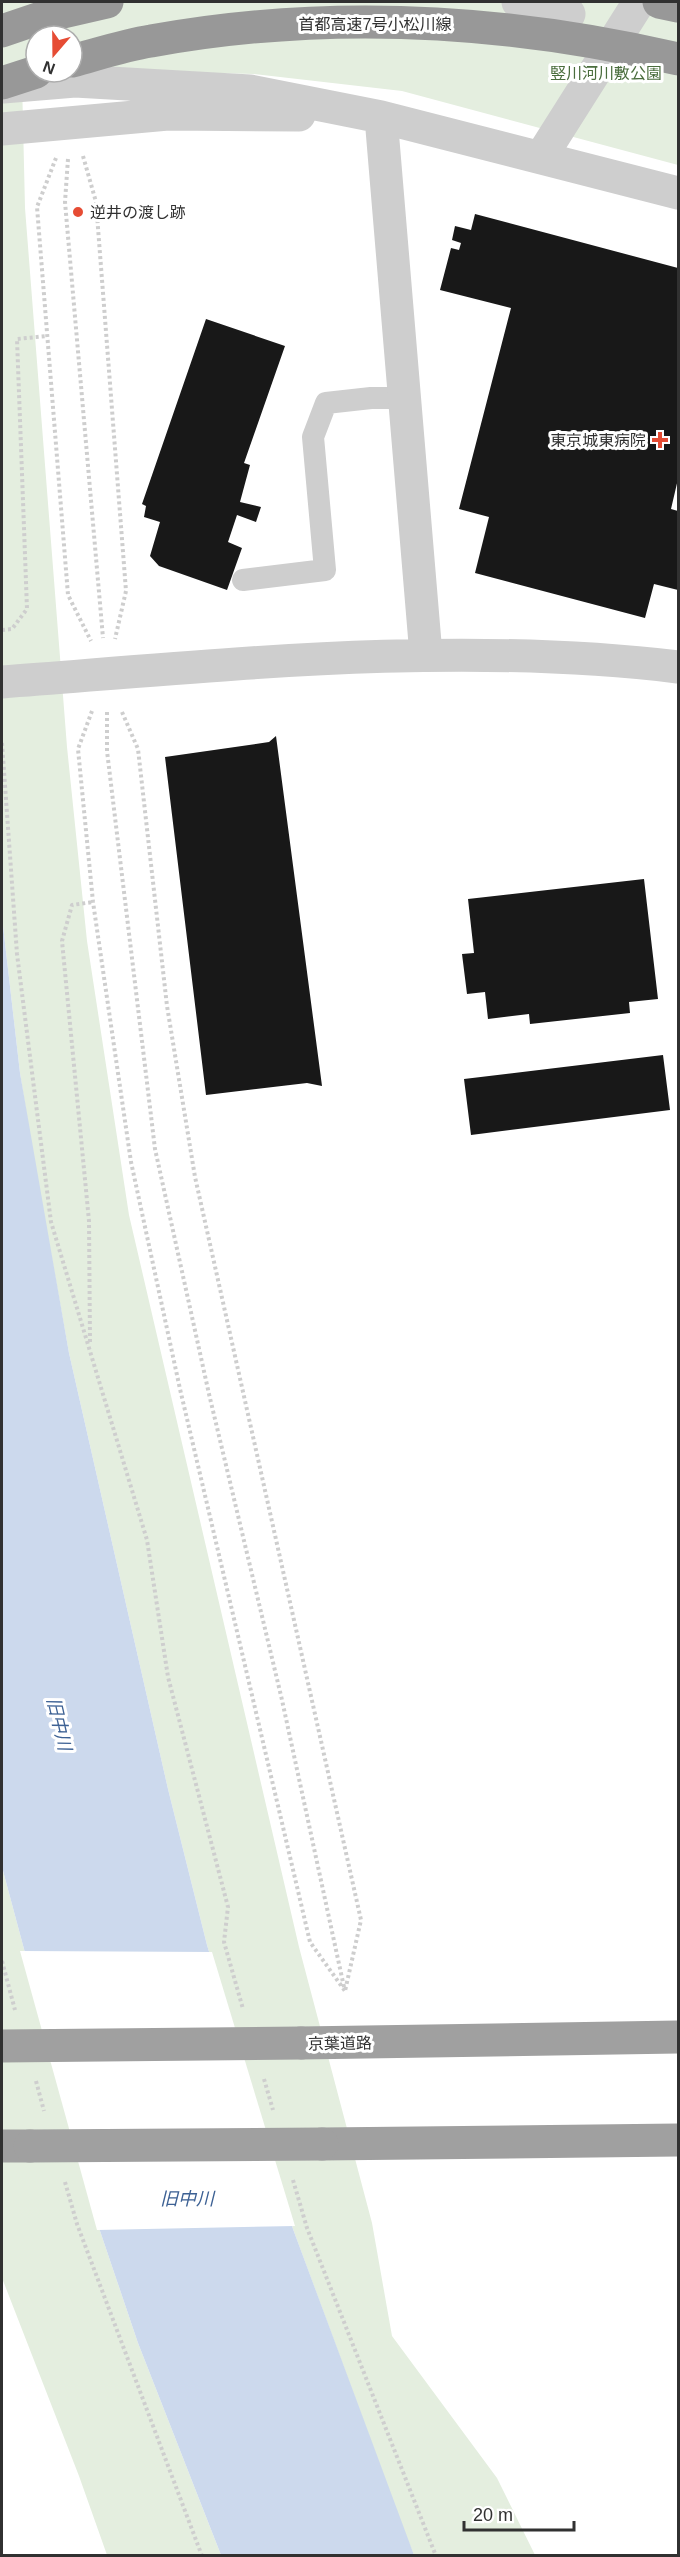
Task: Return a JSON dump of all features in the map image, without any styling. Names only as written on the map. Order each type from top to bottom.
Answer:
[{"type":"highway","points":[[2,31],[46,16],[107,2]]},
{"type":"highway","points":[[659,2],[678,6]]},
{"type":"highway","name":"首都高速7号小松川線","points":[[84,67],[149,41],[229,29],[323,21],[410,21],[506,28],[630,47],[678,58]]},
{"type":"highway","points":[[2,85],[24,77]]},
{"type":"highway","name":"京葉道路","points":[[2,2046],[678,2037]]},
{"type":"highway","points":[[26,2138],[322,2144],[678,2140]]},
{"type":"street","points":[[518,2],[569,14]]},
{"type":"street","points":[[541,157],[639,2]]},
{"type":"street","points":[[84,72],[250,90],[381,117],[678,193]]},
{"type":"street","points":[[2,85],[24,81]]},
{"type":"street","points":[[2,129],[168,114],[381,117]]},
{"type":"street","points":[[381,117],[426,655]]},
{"type":"street","points":[[2,682],[330,658],[426,655],[575,658],[678,667]]},
{"type":"lane","points":[[243,580],[325,570],[313,437],[326,403],[371,398],[405,398]]},
{"type":"path","points":[[82,155],[96,202],[126,591],[115,640]]},
{"type":"path","points":[[57,156],[37,207],[68,595],[91,642]]},
{"type":"path","points":[[68,156],[65,202],[104,642]]},
{"type":"path","points":[[2,630],[12,629],[27,609],[17,339],[47,336]]},
{"type":"path","points":[[92,711],[78,749],[93,902],[131,1162],[180,1389],[232,1604],[279,1819],[310,1942],[345,1991]]},
{"type":"path","points":[[107,712],[107,750],[155,1149],[209,1394],[282,1700],[345,1991]]},
{"type":"path","points":[[123,712],[138,750],[167,1005],[195,1177],[361,1920],[345,1991]]},
{"type":"path","points":[[2,743],[17,954],[51,1222],[147,1540],[168,1677],[228,1907],[224,1942],[244,2011]]},
{"type":"path","points":[[90,1349],[89,1221],[62,941],[72,905],[93,902]]},
{"type":"path","points":[[2,1962],[18,2019]]},
{"type":"path","points":[[260,2068],[274,2114]]},
{"type":"path","points":[[26,2138],[34,2076]]},
{"type":"path","points":[[290,2171],[307,2228],[436,2556]]},
{"type":"path","points":[[64,2179],[77,2224],[202,2556]]},
{"type":"green space","name":"竪川河川敷公園","points":[[2,2],[678,2],[678,165],[402,91],[254,74],[176,72],[84,77],[84,24],[24,24],[24,80],[22,80],[25,208],[67,747],[87,941],[129,1215],[299,1947],[372,2223],[392,2336],[497,2478],[535,2555],[414,2555],[293,2229],[207,1945],[168,1789],[69,1353],[20,1073],[2,917]]},
{"type":"green space","points":[[2,1867],[98,2225],[138,2343],[221,2555],[107,2555],[79,2476],[2,2278]]},
{"type":"water","name":"旧中川","points":[[2,917],[20,1073],[69,1353],[168,1789],[207,1945],[293,2229],[414,2555],[221,2555],[138,2343],[98,2225],[2,1867]]},
{"type":"pier","points":[[20,1951],[212,1952],[295,2226],[97,2230]]},
{"type":"building","points":[[475,214],[678,268],[678,479],[671,509],[678,511],[678,590],[654,584],[645,618],[475,573],[489,517],[459,509],[511,308],[440,290],[451,248],[459,250],[461,243],[452,240],[455,226],[471,230]]},
{"type":"building","points":[[206,319],[285,346],[244,463],[250,465],[240,502],[261,507],[256,522],[237,515],[228,542],[242,548],[227,590],[159,566],[150,556],[160,522],[144,517],[146,506],[142,504]]},
{"type":"building","points":[[276,736],[322,1086],[307,1083],[206,1095],[165,757],[269,742]]},
{"type":"building","points":[[644,879],[658,999],[629,1002],[630,1013],[530,1024],[529,1014],[488,1019],[485,992],[467,994],[462,954],[474,953],[468,899]]},
{"type":"building","points":[[663,1055],[670,1110],[471,1135],[464,1079]]},
{"type":"place","name":"逆井の渡し跡","points":[[78,212]]},
{"type":"place","name":"東京城東病院","points":[[660,440]]}]
